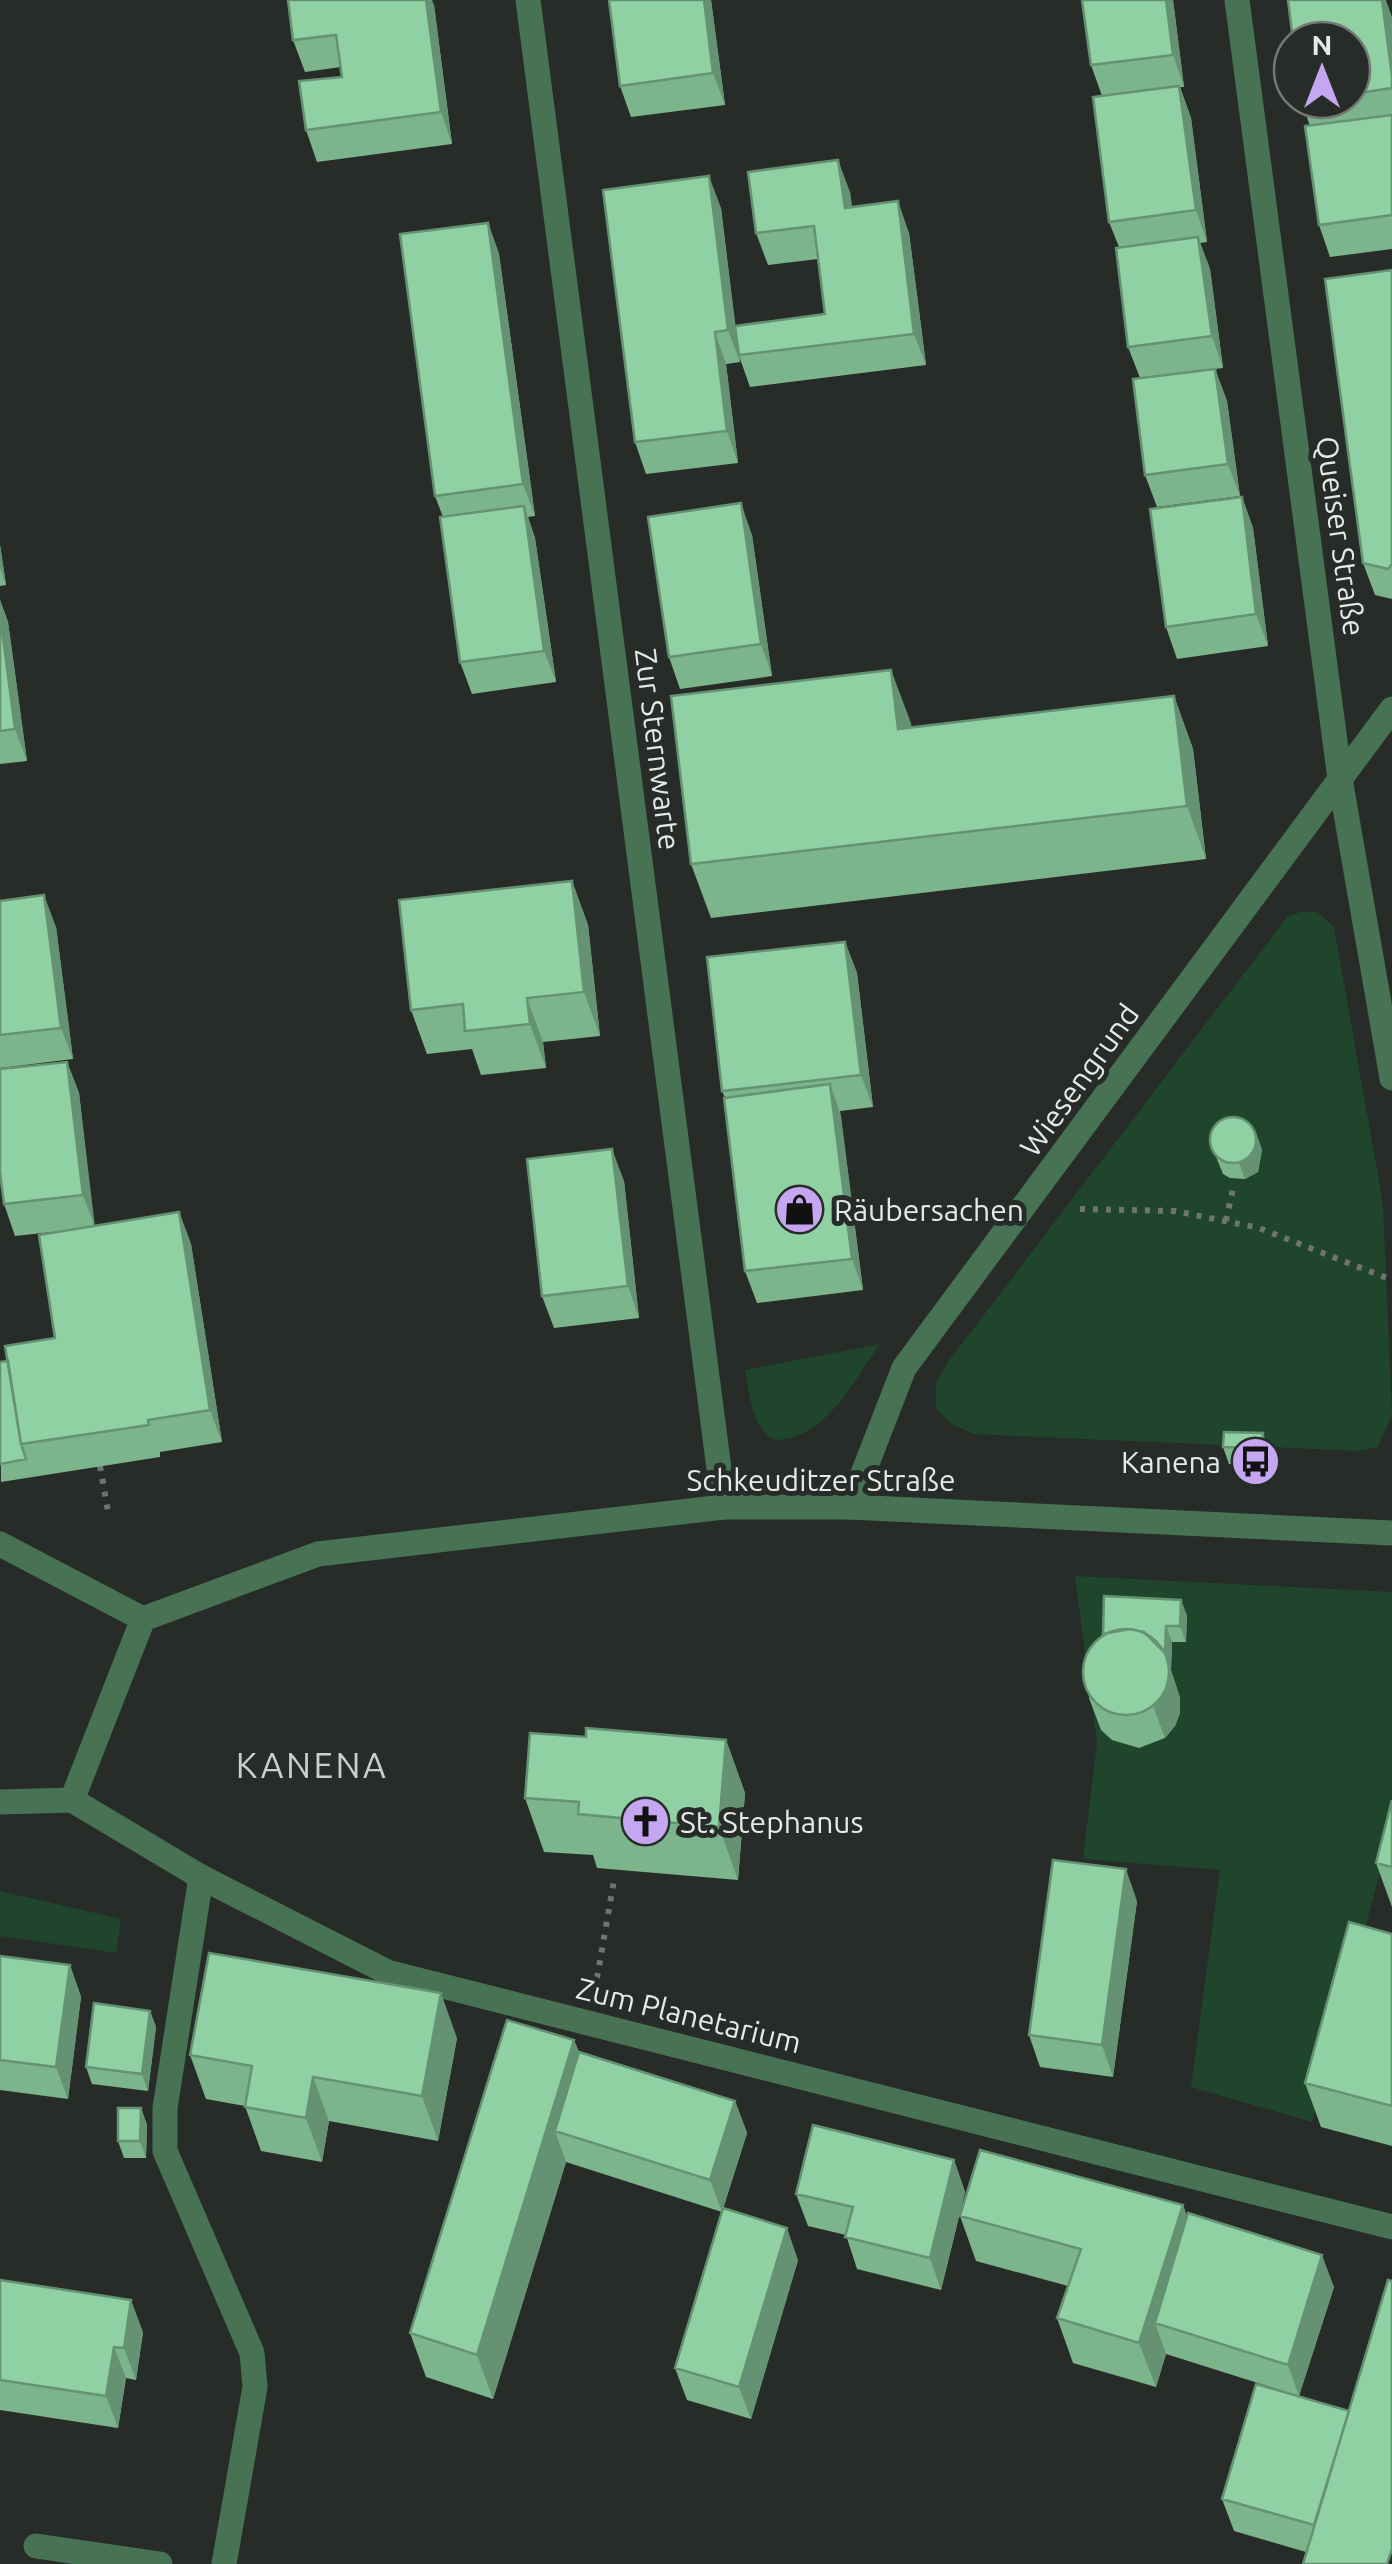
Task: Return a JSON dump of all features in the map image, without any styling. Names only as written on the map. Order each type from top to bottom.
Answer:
[{"type":"street","name":"Zur Sternwarte","points":[[528,0],[724,1506]]},
{"type":"street","name":"Queiser Straße","points":[[1237,0],[1340,779],[1392,1078]]},
{"type":"street","name":"Wiesengrund","points":[[850,1506],[904,1368],[1392,709]]},
{"type":"street","name":"Schkeuditzer Straße","points":[[144,1619],[318,1554],[724,1506],[850,1506],[1392,1534]]},
{"type":"street","points":[[0,1544],[144,1619],[72,1800],[0,1802]]},
{"type":"street","name":"Zum Planetarium","points":[[72,1800],[202,1877],[388,1972],[1392,2226]]},
{"type":"street","points":[[202,1877],[164,2108],[165,2151],[252,2354],[255,2388],[224,2564]]},
{"type":"street","points":[[36,2546],[160,2564]]},
{"type":"path","points":[[1226,1221],[1234,1184]]},
{"type":"path","points":[[1025,1208],[1174,1211],[1226,1221],[1260,1228],[1392,1280]]},
{"type":"path","points":[[100,1466],[109,1517]]},
{"type":"path","points":[[588,2023],[614,1880]]},
{"type":"green space","points":[[1317,912],[1334,927],[1383,1204],[1392,1415],[1378,1447],[1359,1451],[973,1434],[949,1422],[936,1408],[936,1383],[948,1362],[1287,917]]},
{"type":"green space","points":[[880,1344],[836,1406],[809,1430],[774,1440],[760,1426],[752,1408],[745,1370]]},
{"type":"green space","points":[[1075,1576],[1392,1592],[1392,1829],[1312,2122],[1191,2087],[1220,1870],[1083,1859],[1097,1742]]},
{"type":"green space","points":[[0,1891],[121,1919],[116,1953],[0,1936]]},
{"type":"building","points":[[288,0],[426,0],[441,112],[306,130],[299,81],[342,77],[336,35],[293,40]]},
{"type":"building","points":[[609,0],[704,0],[713,73],[620,86]]},
{"type":"building","points":[[1082,0],[1166,0],[1173,55],[1091,65]]},
{"type":"building","points":[[1288,0],[1382,0],[1392,88],[1372,91],[1372,20],[1290,20]]},
{"type":"building","points":[[1179,86],[1196,210],[1109,222],[1093,97]]},
{"type":"building","points":[[1392,115],[1392,215],[1319,225],[1305,126]]},
{"type":"building","points":[[838,160],[845,208],[898,201],[914,334],[739,355],[735,326],[825,314],[814,226],[756,233],[748,172]]},
{"type":"building","points":[[709,176],[728,330],[715,332],[727,431],[635,442],[603,190]]},
{"type":"building","points":[[488,223],[523,484],[435,496],[400,234]]},
{"type":"building","points":[[1198,237],[1212,336],[1128,347],[1116,248]]},
{"type":"building","points":[[1392,270],[1392,564],[1388,569],[1363,563],[1325,279]]},
{"type":"building","points":[[1215,369],[1228,464],[1145,475],[1133,379]]},
{"type":"building","points":[[1242,497],[1256,614],[1166,627],[1150,509]]},
{"type":"building","points":[[741,503],[761,644],[669,657],[648,517]]},
{"type":"building","points":[[524,506],[544,651],[460,662],[440,517]]},
{"type":"building","points":[[0,615],[15,729],[0,731]]},
{"type":"building","points":[[891,670],[898,729],[1174,696],[1187,806],[691,864],[671,696]]},
{"type":"building","points":[[572,881],[584,992],[527,998],[530,1024],[465,1031],[463,1004],[411,1010],[399,900]]},
{"type":"building","points":[[44,895],[61,1028],[0,1035],[0,901]]},
{"type":"building","points":[[845,942],[861,1075],[722,1091],[707,957]]},
{"type":"building","points":[[67,1062],[83,1195],[4,1204],[0,1172],[0,1069]]},
{"type":"building","name":"Räubersachen","points":[[830,1084],[852,1259],[745,1271],[724,1098]]},
{"type":"building","points":[[1233,1117],[1249,1124],[1256,1140],[1249,1156],[1233,1163],[1217,1156],[1210,1140],[1217,1124]]},
{"type":"building","points":[[612,1149],[628,1286],[542,1296],[527,1159]]},
{"type":"building","points":[[179,1212],[210,1410],[148,1420],[149,1425],[21,1444],[5,1346],[55,1338],[39,1235]]},
{"type":"building","points":[[8,1361],[26,1459],[0,1464],[0,1362]]},
{"type":"building","points":[[1224,1432],[1263,1433],[1262,1448],[1223,1447]]},
{"type":"building","points":[[1104,1596],[1181,1600],[1180,1626],[1166,1626],[1165,1653],[1144,1632],[1130,1629],[1103,1634]]},
{"type":"building","points":[[1126,1629],[1156,1642],[1169,1672],[1156,1702],[1126,1715],[1096,1702],[1083,1672],[1096,1642]]},
{"type":"building","points":[[586,1728],[726,1740],[719,1827],[578,1814],[579,1802],[525,1798],[530,1733],[586,1737]]},
{"type":"building","points":[[1392,1800],[1392,1867],[1376,1863]]},
{"type":"building","points":[[1053,1860],[1126,1869],[1102,2045],[1029,2035]]},
{"type":"building","points":[[1349,1922],[1392,1934],[1392,2106],[1305,2083]]},
{"type":"building","points":[[209,1953],[441,1993],[422,2096],[313,2077],[306,2118],[245,2107],[252,2066],[190,2055]]},
{"type":"building","points":[[0,1956],[70,1965],[56,2067],[0,2060]]},
{"type":"building","points":[[94,2003],[150,2011],[142,2074],[86,2067]]},
{"type":"building","points":[[507,2020],[574,2040],[477,2355],[410,2333]]},
{"type":"building","points":[[579,2052],[735,2101],[710,2180],[555,2131]]},
{"type":"building","points":[[118,2108],[141,2108],[140,2141],[118,2141]]},
{"type":"building","points":[[813,2125],[954,2160],[930,2258],[845,2237],[853,2207],[796,2194]]},
{"type":"building","points":[[980,2150],[1183,2205],[1139,2343],[1057,2318],[1081,2249],[960,2216]]},
{"type":"building","points":[[723,2208],[787,2228],[739,2387],[675,2368]]},
{"type":"building","points":[[1188,2213],[1322,2255],[1288,2365],[1155,2323]]},
{"type":"building","points":[[0,2280],[131,2300],[124,2348],[114,2347],[106,2396],[0,2380]]},
{"type":"building","points":[[1388,2280],[1392,2281],[1392,2549],[1387,2564],[1303,2564]]},
{"type":"building","points":[[1256,2384],[1349,2411],[1314,2525],[1222,2499]]},
{"type":"place","name":"Räubersachen","points":[[799,1210]]},
{"type":"place","name":"Kanena","points":[[1256,1462]]},
{"type":"place","name":"St. Stephanus","points":[[645,1822]]},
{"type":"district","name":"KANENA","points":[[312,1765]]}]
